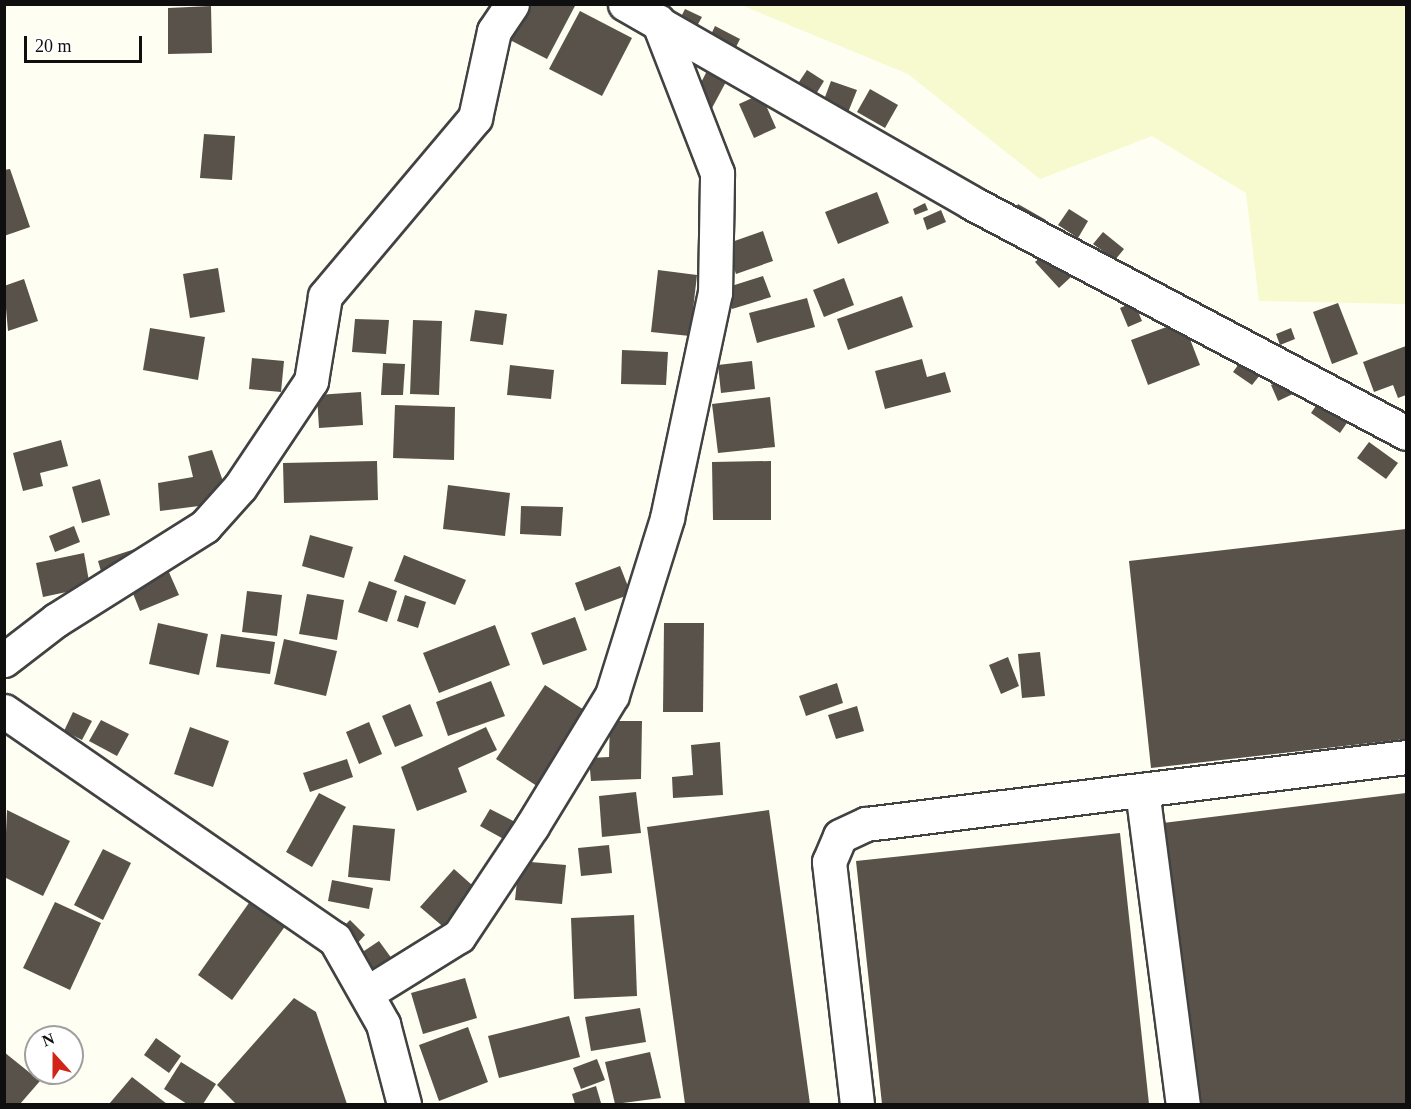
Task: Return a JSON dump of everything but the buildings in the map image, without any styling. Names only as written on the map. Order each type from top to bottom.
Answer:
[{"type":"street","points":[[4,660],[56,620],[205,526],[240,487],[311,381],[325,296],[475,118],[494,31],[512,4]]},
{"type":"street","points":[[625,4],[972,203],[1407,434]]},
{"type":"street","points":[[367,993],[459,936],[532,826],[612,695],[664,529],[715,293],[717,174],[658,21]]},
{"type":"street","points":[[4,711],[335,939],[383,1024],[404,1104]]},
{"type":"street","points":[[857,1104],[830,862],[840,836],[866,824],[1407,757]]},
{"type":"street","points":[[1142,790],[1184,1104]]},
{"type":"green space","points":[[741,5],[1406,5],[1406,304],[1259,301],[1246,193],[1152,136],[1040,179],[908,74]]}]
